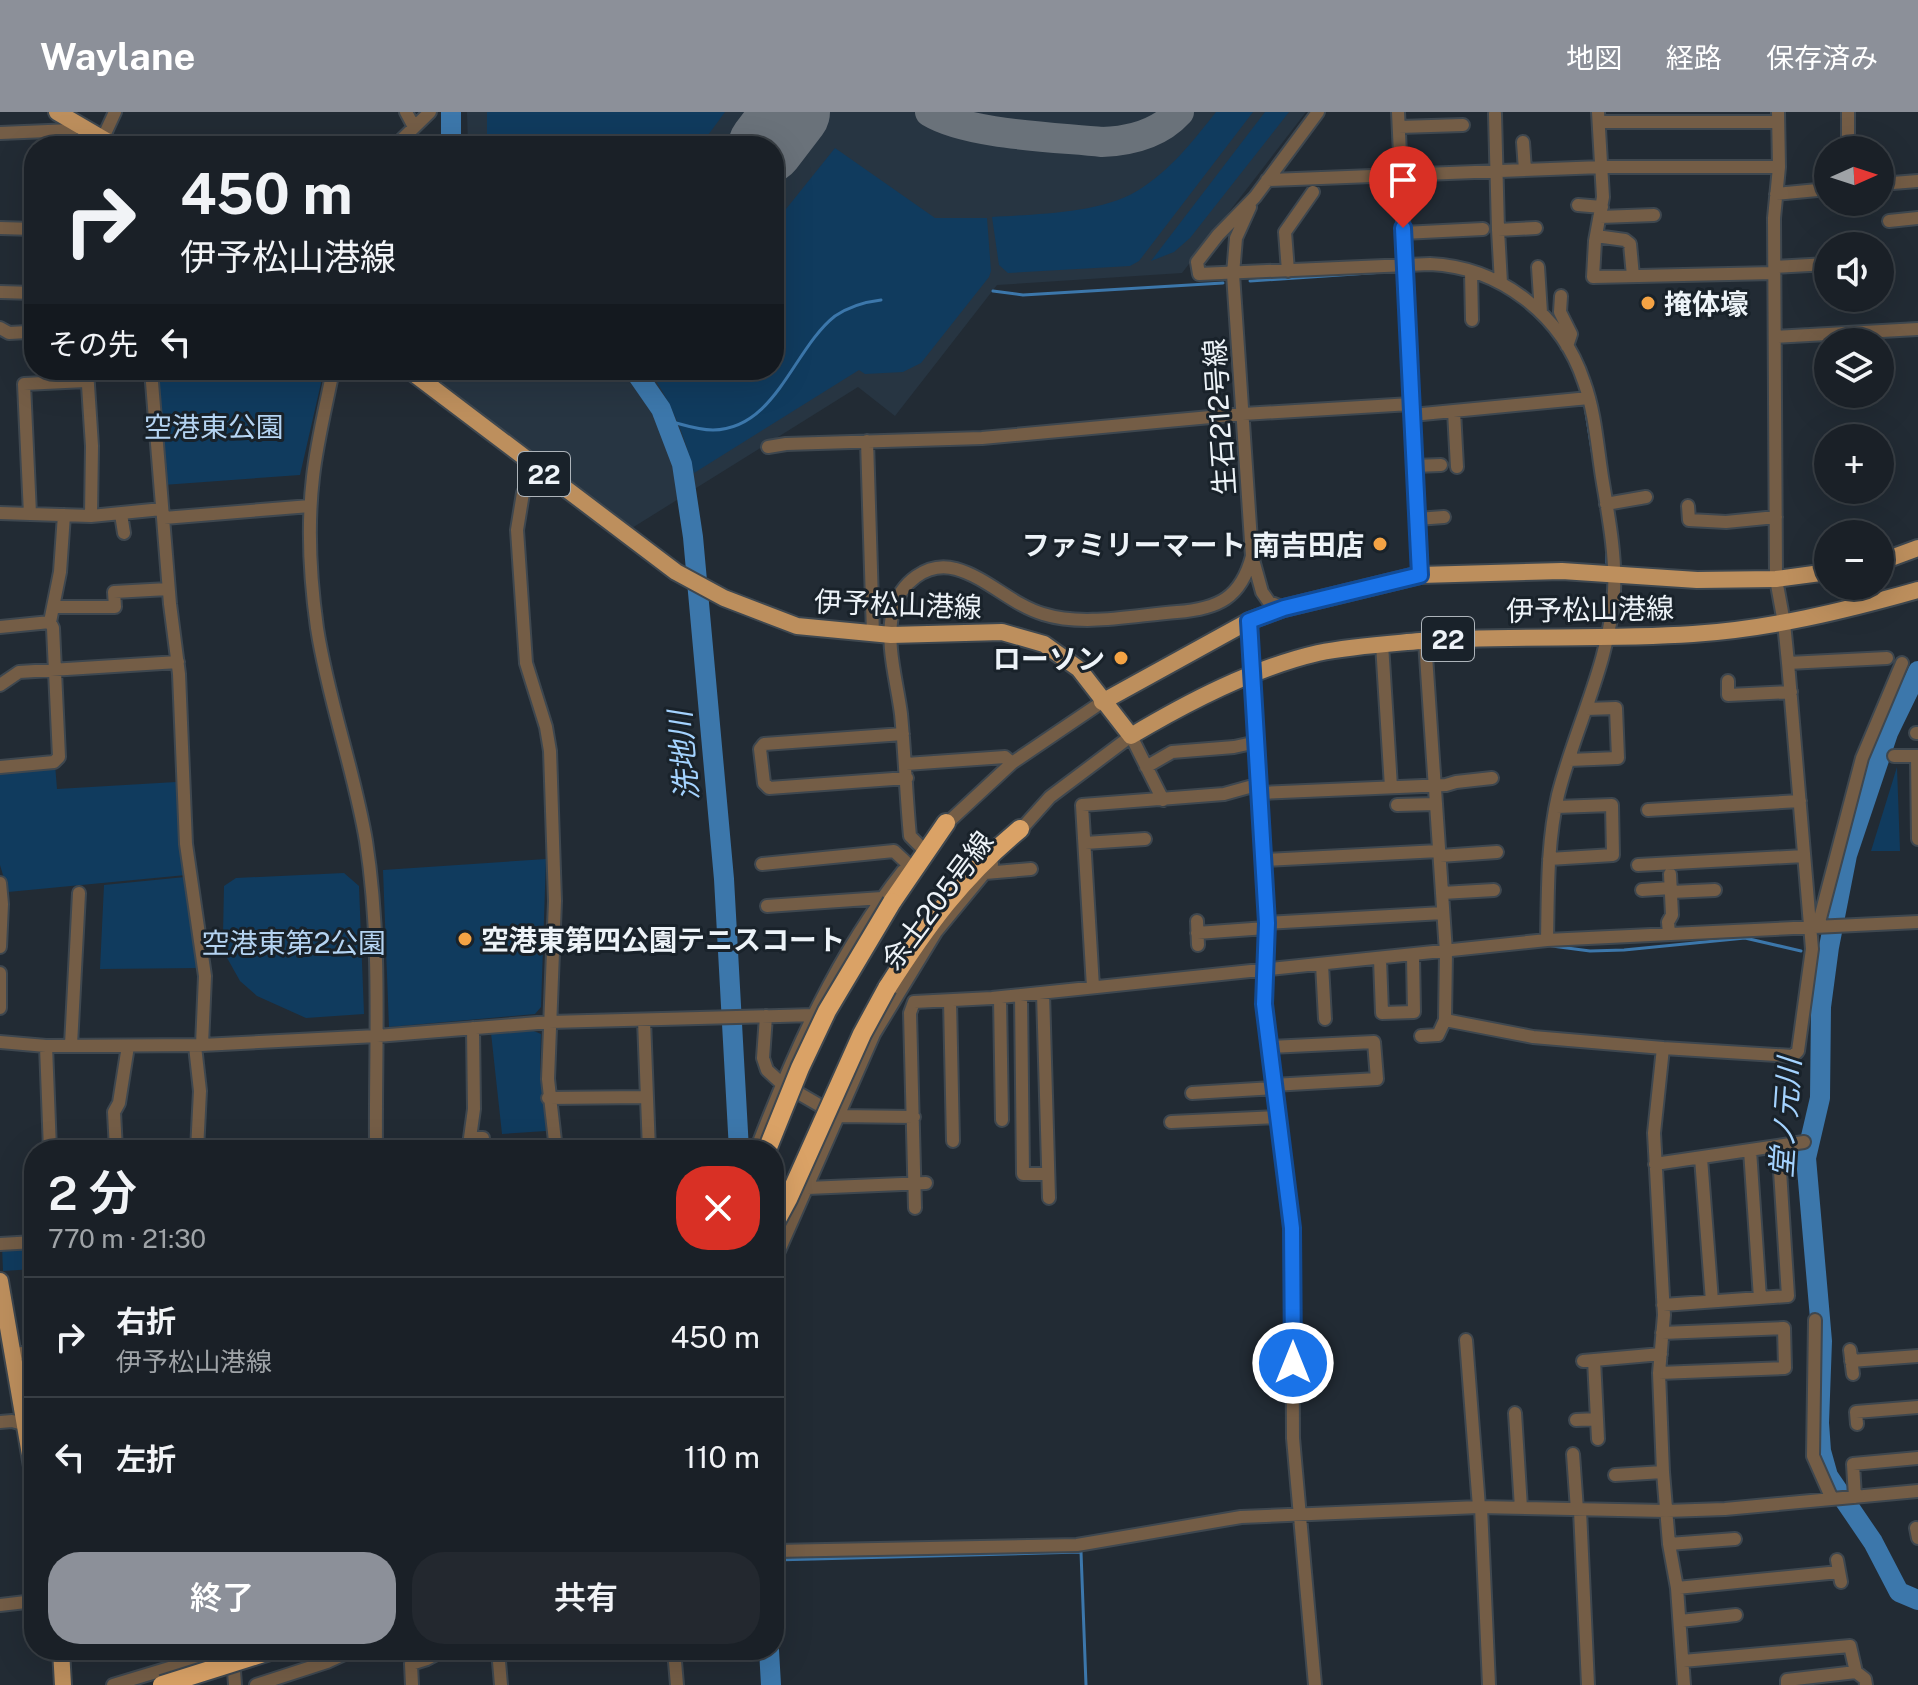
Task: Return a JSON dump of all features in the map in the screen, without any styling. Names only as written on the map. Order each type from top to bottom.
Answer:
[{"type":"highway","points":[[764,1140],[827,1011],[887,900],[946,823]]},
{"type":"highway","points":[[784,1206],[862,1034],[887,988],[952,895],[986,858],[1020,829]]},
{"type":"highway","points":[[162,1685],[241,1660]]},
{"type":"main road","points":[[57,112],[74,127],[95,136]]},
{"type":"main road","name":"伊予松山港線","points":[[422,380],[681,575],[716,593],[797,626],[891,635],[1002,632],[1044,644],[1079,669],[1131,736],[1168,714],[1252,675],[1317,653],[1382,644],[1489,636],[1605,638],[1695,634],[1784,623],[1918,590]]},
{"type":"main road","points":[[1894,557],[1918,548]]},
{"type":"main road","name":"伊予松山港線","points":[[1102,702],[1249,621],[1284,608],[1420,575],[1562,571],[1697,580],[1776,579],[1814,574]]},
{"type":"main road","points":[[0,1281],[24,1406]]},
{"type":"main road","points":[[62,1660],[63,1685]]},
{"type":"street","points":[[110,136],[115,112]]},
{"type":"street","points":[[406,112],[414,127]]},
{"type":"street","points":[[405,136],[430,112]]},
{"type":"street","points":[[1318,112],[1255,197],[1197,262],[1199,274],[1405,265],[1443,265],[1471,271],[1501,283],[1541,313],[1576,361],[1606,504],[1614,590],[1595,684],[1556,807],[1549,859],[1547,940]]},
{"type":"street","points":[[1398,112],[1420,575]]},
{"type":"street","points":[[1848,112],[1848,136]]},
{"type":"street","points":[[1495,114],[1501,283]]},
{"type":"street","points":[[1814,266],[1774,270],[1593,277],[1601,212],[1599,117],[1778,117],[1774,270],[1776,579],[1791,692],[1804,856],[1817,926]]},
{"type":"street","points":[[1399,127],[1463,125]]},
{"type":"street","points":[[0,133],[74,127],[73,136]]},
{"type":"street","points":[[1523,142],[1525,170]]},
{"type":"street","points":[[1267,180],[1602,167],[1779,167]]},
{"type":"street","points":[[1894,183],[1918,181]]},
{"type":"street","points":[[1776,194],[1814,190]]},
{"type":"street","points":[[1288,271],[1285,232],[1313,192]]},
{"type":"street","name":"生石212号線","points":[[1255,197],[1238,232],[1233,274],[1252,556],[1262,592],[1269,602],[1284,608]]},
{"type":"street","points":[[1578,205],[1601,212],[1654,215]]},
{"type":"street","points":[[1889,221],[1918,218]]},
{"type":"street","points":[[0,228],[24,229]]},
{"type":"street","points":[[1498,230],[1536,228]]},
{"type":"street","points":[[1403,233],[1483,229]]},
{"type":"street","points":[[1596,236],[1625,240],[1630,244],[1633,276]]},
{"type":"street","points":[[1538,267],[1541,313]]},
{"type":"street","points":[[1471,271],[1472,320]]},
{"type":"street","points":[[0,292],[24,293]]},
{"type":"street","points":[[1561,296],[1560,312],[1571,334],[1567,346]]},
{"type":"street","points":[[0,328],[9,333],[24,332]]},
{"type":"street","points":[[1775,337],[1918,329]]},
{"type":"street","points":[[30,514],[24,384],[55,380]]},
{"type":"street","points":[[86,380],[92,446],[91,516]]},
{"type":"street","points":[[152,380],[168,589],[178,662],[186,844],[205,976],[198,1046],[198,1140]]},
{"type":"street","points":[[331,380],[317,447],[310,506],[310,567],[318,630],[366,842],[377,964],[376,1140]]},
{"type":"street","points":[[768,447],[982,438],[1243,414],[1454,411],[1585,399]]},
{"type":"street","points":[[1454,411],[1457,467]]},
{"type":"street","points":[[867,441],[873,634]]},
{"type":"street","points":[[1414,466],[1441,465]]},
{"type":"street","points":[[538,469],[523,493],[517,530],[526,663],[550,751],[555,901],[548,1098],[554,1140]]},
{"type":"street","points":[[1606,504],[1646,497]]},
{"type":"street","points":[[0,513],[91,516],[310,506]]},
{"type":"street","points":[[1688,506],[1689,520],[1726,522],[1776,517]]},
{"type":"street","points":[[121,514],[124,533]]},
{"type":"street","points":[[0,767],[57,760],[60,753],[53,628],[50,622],[60,572],[64,515]]},
{"type":"street","points":[[1417,519],[1444,517]]},
{"type":"street","points":[[922,848],[910,836],[906,764],[891,635],[897,599],[914,577],[934,567],[956,569],[1043,614],[1071,619],[1099,618],[1205,609],[1239,589],[1248,573],[1252,556]]},
{"type":"street","points":[[54,607],[115,607],[114,592],[168,589]]},
{"type":"street","points":[[1249,621],[1261,789],[1266,925],[1264,1004],[1292,1228],[1293,1438],[1315,1685]]},
{"type":"street","points":[[0,627],[50,622]]},
{"type":"street","points":[[1421,1036],[1438,1035],[1445,1020],[1446,952],[1425,641]]},
{"type":"street","points":[[1382,644],[1391,787]]},
{"type":"street","points":[[1788,663],[1887,658]]},
{"type":"street","points":[[0,685],[19,672],[178,662]]},
{"type":"street","points":[[1445,1020],[1533,1037],[1793,1056],[1798,1051],[1817,926],[1862,758],[1902,663]]},
{"type":"street","points":[[1728,681],[1728,695],[1791,692]]},
{"type":"street","points":[[763,1140],[781,1083],[829,983],[922,848],[1012,763],[1102,702]]},
{"type":"street","points":[[1569,760],[1618,758],[1616,708],[1586,709]]},
{"type":"street","points":[[903,734],[764,744],[760,749],[764,783],[769,788],[907,778]]},
{"type":"street","points":[[1131,736],[1163,800]]},
{"type":"street","name":"余土205号線","points":[[784,1240],[874,1034],[936,932],[1050,797],[1131,736]]},
{"type":"street","points":[[1146,767],[1172,752],[1257,742]]},
{"type":"street","points":[[1894,756],[1917,756],[1918,839]]},
{"type":"street","points":[[906,764],[1005,757],[1012,763]]},
{"type":"street","points":[[1093,987],[1082,805],[1261,789],[1435,786],[1486,782]]},
{"type":"street","points":[[1648,810],[1678,802],[1737,799],[1800,801]]},
{"type":"street","points":[[1397,805],[1436,804]]},
{"type":"street","points":[[1549,859],[1613,855],[1612,805],[1556,807]]},
{"type":"street","points":[[1085,843],[1145,839]]},
{"type":"street","points":[[1661,848],[1670,890],[1672,915],[1668,922],[1669,934]]},
{"type":"street","points":[[762,864],[894,851],[909,865]]},
{"type":"street","points":[[1263,860],[1497,852]]},
{"type":"street","points":[[1638,865],[1665,868],[1704,856],[1750,853],[1804,856]]},
{"type":"street","points":[[985,873],[1031,869]]},
{"type":"street","points":[[0,883],[0,947]]},
{"type":"street","points":[[1442,893],[1494,890]]},
{"type":"street","points":[[1642,890],[1715,890]]},
{"type":"street","points":[[71,1045],[79,893]]},
{"type":"street","points":[[776,909],[887,900]]},
{"type":"street","points":[[1197,933],[1443,913]]},
{"type":"street","points":[[915,1208],[921,1184],[910,1013],[914,1002],[1000,998],[1547,940],[1918,922]]},
{"type":"street","points":[[1380,959],[1382,1013],[1414,1012],[1413,956]]},
{"type":"street","points":[[1322,964],[1325,1019]]},
{"type":"street","points":[[0,973],[0,1008]]},
{"type":"street","points":[[1043,993],[1050,1042],[1052,1109],[1049,1198]]},
{"type":"street","points":[[1021,995],[1023,1174],[1052,1172]]},
{"type":"street","points":[[1000,998],[1002,1120]]},
{"type":"street","points":[[950,1001],[957,1062],[959,1124],[953,1141]]},
{"type":"street","points":[[0,1042],[46,1046],[198,1046],[550,1022],[814,1015]]},
{"type":"street","points":[[766,1016],[763,1058],[767,1070],[781,1083],[838,1116],[918,1124]]},
{"type":"street","points":[[644,1020],[648,1140]]},
{"type":"street","points":[[473,1028],[474,1109],[470,1138],[483,1140]]},
{"type":"street","points":[[1192,1093],[1377,1079],[1374,1042],[1268,1047]]},
{"type":"street","points":[[46,1046],[50,1140]]},
{"type":"street","points":[[115,1140],[114,1112],[119,1103],[128,1046]]},
{"type":"street","points":[[1663,1048],[1654,1133],[1663,1305],[1659,1373],[1666,1511],[1677,1588],[1684,1685]]},
{"type":"street","points":[[548,1098],[646,1097]]},
{"type":"street","points":[[1174,1118],[1277,1117]]},
{"type":"street","points":[[1655,1164],[1804,1142]]},
{"type":"street","points":[[1663,1305],[1788,1296],[1779,1155],[1774,1148]]},
{"type":"street","points":[[1750,1150],[1760,1298]]},
{"type":"street","points":[[1701,1158],[1712,1301]]},
{"type":"street","points":[[807,1188],[862,1192],[921,1184]]},
{"type":"street","points":[[0,1244],[24,1243]]},
{"type":"street","points":[[1815,1320],[1813,1456],[1832,1499]]},
{"type":"street","points":[[1659,1373],[1785,1368],[1784,1328],[1662,1333]]},
{"type":"street","points":[[1466,1340],[1480,1507],[1489,1685]]},
{"type":"street","points":[[12,1354],[24,1353]]},
{"type":"street","points":[[1598,1439],[1588,1360],[1661,1354]]},
{"type":"street","points":[[1851,1362],[1917,1360]]},
{"type":"street","points":[[1857,1424],[1856,1412],[1917,1410]]},
{"type":"street","points":[[1515,1413],[1521,1508]]},
{"type":"street","points":[[1576,1420],[1597,1419]]},
{"type":"street","points":[[0,1422],[12,1421],[24,1425]]},
{"type":"street","points":[[1573,1454],[1588,1685]]},
{"type":"street","points":[[1855,1497],[1853,1464],[1918,1458]]},
{"type":"street","points":[[1615,1475],[1663,1472]]},
{"type":"street","points":[[784,1551],[1077,1545],[1224,1519],[1480,1507],[1666,1511],[1918,1491]]},
{"type":"street","points":[[1669,1544],[1735,1539]]},
{"type":"street","points":[[1677,1588],[1738,1587],[1789,1571],[1839,1572]]},
{"type":"street","points":[[0,1605],[24,1602]]},
{"type":"street","points":[[1680,1621],[1736,1615]]},
{"type":"street","points":[[1683,1661],[1751,1649],[1850,1646],[1856,1672],[1865,1679],[1866,1685]]},
{"type":"street","points":[[113,1685],[197,1660]]},
{"type":"street","points":[[232,1660],[235,1685]]},
{"type":"street","points":[[256,1685],[331,1660]]},
{"type":"street","points":[[412,1685],[411,1664],[424,1660]]},
{"type":"street","points":[[499,1660],[501,1685]]},
{"type":"street","points":[[675,1660],[677,1685]]},
{"type":"street","points":[[1787,1685],[1787,1680],[1856,1672]]},
{"type":"shaded area","points":[[467,112],[1306,112],[1182,273],[997,285],[895,416],[858,387],[632,528],[435,380],[784,380],[784,136],[468,136]]},
{"type":"green space","points":[[487,112],[725,112],[707,136],[487,136]]},
{"type":"green space","points":[[1216,112],[1253,112],[1139,261],[1130,266],[1008,273],[999,265],[992,217],[1066,212],[1121,199],[1149,183],[1170,165]]},
{"type":"green space","points":[[1265,112],[1289,112],[1190,238],[1174,252],[1151,261]]},
{"type":"green space","points":[[835,148],[935,218],[987,218],[991,271],[921,363],[903,372],[865,374],[859,370],[694,473],[676,419],[655,380],[784,380],[784,212]]},
{"type":"green space","name":"空港東公園","points":[[156,380],[322,380],[300,475],[163,485]]},
{"type":"green space","points":[[55,764],[57,789],[176,782],[179,840],[186,875],[8,892],[0,865],[0,770]]},
{"type":"green space","points":[[1897,767],[1900,851],[1871,851]]},
{"type":"green space","name":"空港東第四公園テニスコート","points":[[546,859],[541,1007],[535,1014],[389,1027],[383,870]]},
{"type":"green space","name":"空港東第2公園","points":[[344,873],[359,886],[364,1014],[306,1018],[257,996],[240,981],[226,956],[224,886],[236,878]]},
{"type":"green space","points":[[185,877],[199,968],[100,969],[104,885]]},
{"type":"green space","points":[[529,1029],[541,1034],[540,1068],[546,1131],[502,1134],[491,1033]]},
{"type":"green space","points":[[24,1245],[24,1270],[3,1271],[2,1246]]},
{"type":"waterway","name":"洗地川","points":[[451,112],[451,136]]},
{"type":"waterway","points":[[1250,281],[1399,271]]},
{"type":"waterway","points":[[993,291],[1023,295],[1223,283]]},
{"type":"waterway","points":[[665,420],[713,430],[735,426],[753,416],[768,402],[820,330],[835,316],[857,305],[881,300]]},
{"type":"waterway","name":"洗地川","points":[[641,380],[661,409],[682,464],[693,537],[724,879],[738,1140]]},
{"type":"waterway","points":[[1586,412],[1593,456]]},
{"type":"waterway","points":[[1607,547],[1607,563]]},
{"type":"waterway","name":"堂ノ元川","points":[[1918,671],[1888,733],[1847,855],[1821,1007],[1820,1098],[1806,1158],[1822,1341],[1821,1451],[1828,1476],[1873,1542],[1899,1592],[1918,1600]]},
{"type":"waterway","points":[[1568,742],[1575,723]]},
{"type":"waterway","points":[[1552,946],[1590,951],[1624,950],[1745,938],[1801,951]]},
{"type":"waterway","points":[[784,1560],[1081,1552],[1086,1685]]},
{"type":"waterway","name":"洗地川","points":[[770,1660],[771,1685]]},
{"type":"taxiway","points":[[930,112],[966,126],[1102,142],[1144,135],[1163,126],[1179,112]]},
{"type":"runway","points":[[774,136],[792,112]]},
{"type":"place","name":"掩体壕","points":[[1648,303]]},
{"type":"place","name":"ファミリーマート 南吉田店","points":[[1380,544]]},
{"type":"place","name":"ローソン","points":[[1121,658]]},
{"type":"place","name":"空港東第四公園テニスコート","points":[[465,939]]},
{"type":"route","points":[[1293,1363],[1292,1228],[1264,1004],[1267,923],[1249,621],[1346,591],[1420,575],[1403,228]]}]
